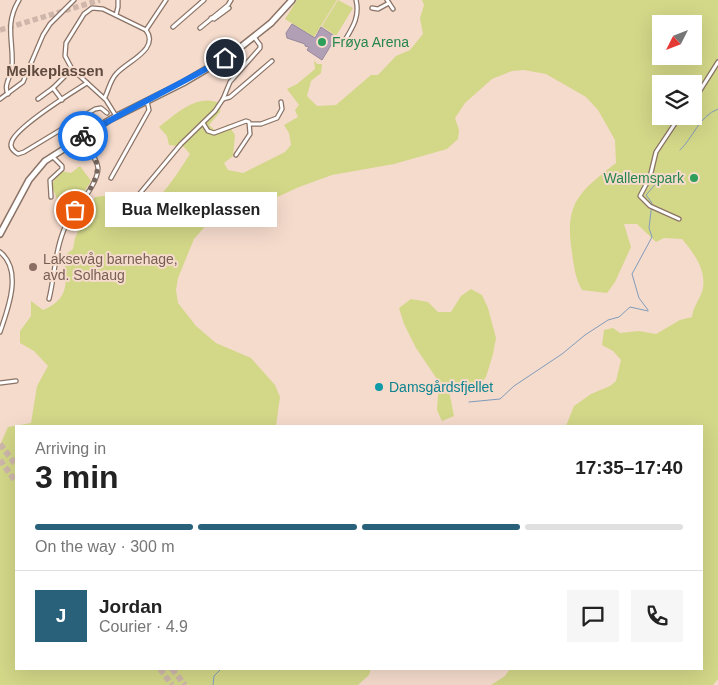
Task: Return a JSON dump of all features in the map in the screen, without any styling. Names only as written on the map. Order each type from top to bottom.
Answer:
[{"type":"main road","points":[[0,234],[29,180],[52,156],[116,116],[182,84],[225,58],[254,37],[284,10],[292,0]]},
{"type":"street","points":[[8,94],[6,86],[12,64],[10,22],[19,0]]},
{"type":"street","points":[[0,99],[18,86],[26,77],[37,47],[47,28],[74,0]]},
{"type":"street","points":[[116,15],[118,0]]},
{"type":"street","points":[[146,30],[166,0]]},
{"type":"street","points":[[173,27],[204,0]]},
{"type":"street","points":[[200,28],[228,5],[231,0]]},
{"type":"street","points":[[345,40],[356,21],[358,10],[356,0]]},
{"type":"street","points":[[372,8],[378,9],[388,1],[393,8]]},
{"type":"street","points":[[104,98],[114,76],[147,48],[150,38],[146,30],[98,7],[85,12],[65,47],[65,56],[72,69],[104,98],[116,116]]},
{"type":"street","points":[[211,18],[214,20],[229,8]]},
{"type":"street","points":[[136,198],[181,144],[224,99],[230,82],[260,48],[254,37]]},
{"type":"street","points":[[224,99],[230,97],[272,61]]},
{"type":"street","points":[[702,87],[718,62]]},
{"type":"street","points":[[38,99],[53,88],[72,69]]},
{"type":"street","points":[[87,83],[19,132],[11,144],[13,151],[18,154],[24,152],[95,109],[101,108],[107,113]]},
{"type":"street","points":[[53,88],[62,100]]},
{"type":"street","points":[[111,178],[150,110],[147,101]]},
{"type":"street","points":[[203,123],[207,130],[214,134],[244,121],[250,124],[261,124],[277,118],[282,109],[281,102]]},
{"type":"street","points":[[236,155],[250,134],[250,124]]},
{"type":"street","points":[[674,125],[656,152],[650,177],[640,194],[641,198],[652,207],[679,219]]},
{"type":"street","points":[[50,300],[56,255],[64,230],[88,192],[97,172],[95,160],[80,138]]},
{"type":"street","points":[[51,197],[50,180],[62,170],[62,166],[52,156]]},
{"type":"street","points":[[0,252],[10,262],[12,277],[10,299],[0,332]]},
{"type":"street","points":[[0,383],[16,381]]},
{"type":"green space","points":[[297,0],[337,0],[314,37],[285,19]]},
{"type":"green space","points":[[338,0],[353,8],[336,36],[322,26]]},
{"type":"green space","points":[[422,0],[718,0],[718,679],[713,685],[491,685],[505,676],[509,670],[703,670],[703,425],[566,425],[574,406],[591,394],[610,386],[616,381],[621,360],[613,351],[602,345],[604,330],[613,328],[620,333],[639,331],[656,334],[680,320],[692,317],[703,288],[703,274],[694,255],[682,239],[664,238],[656,242],[637,224],[624,224],[631,247],[615,282],[607,293],[582,290],[574,267],[570,222],[577,200],[584,191],[592,182],[616,163],[615,140],[598,110],[586,97],[546,74],[524,70],[512,71],[492,79],[465,103],[455,118],[459,130],[458,139],[447,149],[394,164],[332,175],[299,187],[238,215],[208,223],[194,239],[178,278],[176,290],[178,303],[196,326],[216,343],[251,358],[275,385],[280,397],[276,425],[20,425],[31,423],[37,386],[48,366],[34,351],[20,343],[20,331],[31,316],[31,301],[43,310],[58,300],[62,294],[66,281],[64,256],[73,249],[75,238],[95,197],[112,195],[124,206],[134,210],[150,205],[166,189],[190,154],[184,147],[169,145],[167,136],[159,127],[180,111],[196,103],[212,101],[221,104],[220,112],[209,125],[218,133],[228,124],[235,135],[233,156],[224,163],[228,170],[243,173],[285,152],[291,145],[289,133],[284,125],[298,117],[295,110],[299,105],[287,89],[297,84],[315,69],[314,60],[317,64],[322,64],[321,73],[311,81],[307,96],[317,106],[336,105],[371,75],[378,75],[396,56],[410,50],[423,34],[420,18],[424,5]]},
{"type":"green space","points":[[80,166],[91,181],[77,203],[71,198],[62,206],[51,184],[55,180],[53,178],[61,171],[71,173]]},
{"type":"green space","points":[[471,289],[482,295],[488,308],[496,338],[493,354],[486,377],[480,384],[466,390],[454,383],[448,386],[454,416],[442,421],[437,410],[439,382],[416,348],[404,324],[399,308],[411,299],[428,302],[438,312],[451,312],[461,296]]},
{"type":"green space","points":[[15,426],[15,670],[371,670],[369,675],[358,685],[0,685],[0,445],[8,427]]},
{"type":"building","points":[[292,24],[315,38],[321,27],[336,37],[322,60],[307,50],[309,47],[305,46],[305,44],[287,38],[286,33]]},
{"type":"waterway","points":[[680,150],[701,122],[711,112],[718,109]]},
{"type":"waterway","points":[[648,310],[639,298],[632,274],[652,237],[649,228],[652,203],[646,195],[660,179]]},
{"type":"waterway","points":[[469,402],[500,399],[514,386],[562,354],[585,335],[608,320],[619,317],[630,307],[648,311]]},
{"type":"waterway","points":[[213,685],[214,676],[220,670]]},
{"type":"tunnel","points":[[0,30],[100,0]]},
{"type":"tunnel","points":[[0,444],[15,464]]},
{"type":"tunnel","points":[[0,460],[15,481]]},
{"type":"tunnel","points":[[161,670],[172,685]]},
{"type":"tunnel","points":[[173,670],[185,685]]},
{"type":"way so far","points":[[75,210],[88,192],[98,169],[93,155],[80,138],[83,136]]},
{"type":"place","name":"Frøya Arena","points":[[322,42]]},
{"type":"place","name":"Wallemspark","points":[[694,178]]},
{"type":"place","name":"Bua Melkeplassen","points":[[75,210]]},
{"type":"place","name":"Laksevåg barnehage, avd. Solhaug","points":[[33,267]]},
{"type":"place","name":"Damsgårdsfjellet","points":[[379,387]]},
{"type":"district","name":"Melkeplassen","points":[[55,71]]},
{"type":"route","points":[[83,136],[116,116],[182,84],[225,58]]}]
